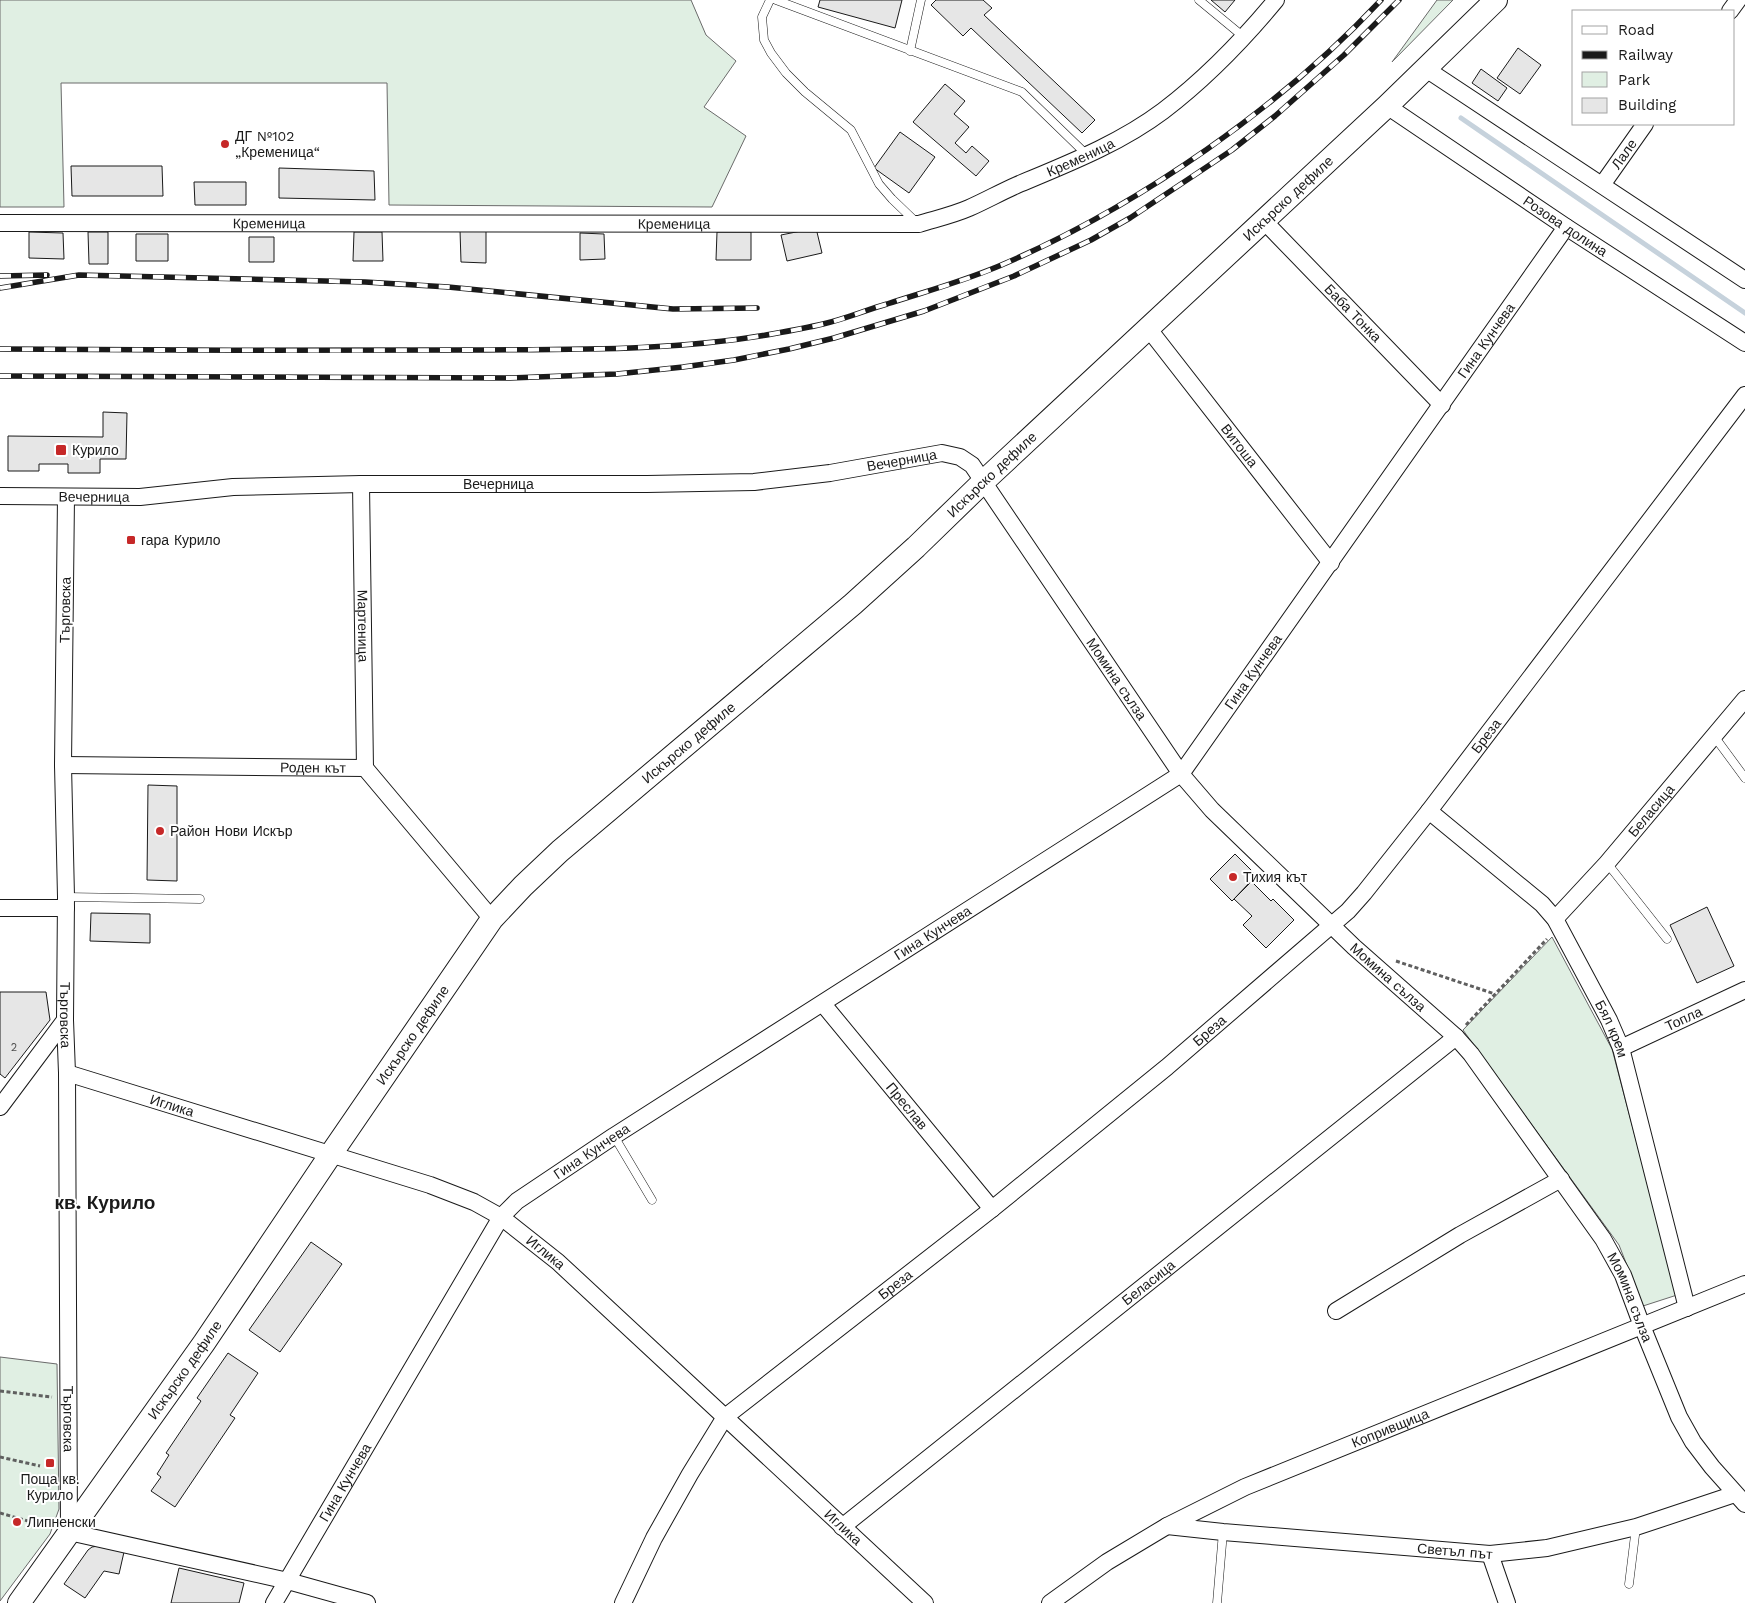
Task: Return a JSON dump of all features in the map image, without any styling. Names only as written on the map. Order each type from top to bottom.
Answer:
[{"type":"main road","name":"Искърско дефиле","points":[[19,1603],[204,1343],[492,919],[560,851],[853,604],[955,511],[984,481],[1387,106],[1496,0]]},
{"type":"street","name":"Кременица","points":[[0,223],[919,224],[968,208],[1016,185],[1072,163],[1122,137],[1162,112],[1198,82],[1245,38],[1276,0]]},
{"type":"street","points":[[1426,69],[1745,280]]},
{"type":"street","name":"Розова долина","points":[[1387,106],[1745,343]]},
{"type":"street","name":"Лале","points":[[1602,185],[1644,125]]},
{"type":"street","name":"Баба Тонка","points":[[1264,221],[1442,405]]},
{"type":"street","name":"Гина Кунчева","points":[[274,1603],[501,1217],[517,1200],[614,1136],[1181,774],[1566,226]]},
{"type":"street","name":"Витоша","points":[[1148,328],[1331,563]]},
{"type":"street","name":"Бреза","points":[[623,1603],[654,1538],[725,1417],[992,1209],[1167,1067],[1348,911],[1429,811],[1745,395]]},
{"type":"street","name":"Вечерница","points":[[0,496],[140,497],[233,487],[362,484],[754,482],[830,473],[942,453],[960,457],[972,464],[984,481]]},
{"type":"street","name":"Момина сълза","points":[[984,481],[1181,774],[1212,810],[1354,947],[1456,1037],[1471,1054],[1603,1239],[1623,1275],[1679,1417],[1693,1442],[1740,1499]]},
{"type":"street","name":"Мартеница","points":[[362,484],[365,768]]},
{"type":"street","name":"Търговска","points":[[66,497],[63,765],[66,902],[65,1020],[67,1073],[69,1532]]},
{"type":"street","name":"Беласица","points":[[1557,923],[1745,699]]},
{"type":"street","name":"Роден кът","points":[[63,765],[365,768],[492,919]]},
{"type":"street","name":"Бял крем","points":[[1429,811],[1542,904],[1557,923],[1609,1020],[1621,1048],[1687,1308]]},
{"type":"street","points":[[0,908],[66,902]]},
{"type":"street","name":"Топла","points":[[1621,1048],[1745,990]]},
{"type":"street","name":"Преслав","points":[[823,1004],[992,1209]]},
{"type":"street","points":[[0,1107],[65,1020]]},
{"type":"street","name":"Беласица","points":[[842,1527],[1456,1037]]},
{"type":"street","name":"Иглика","points":[[67,1073],[430,1185],[474,1202],[501,1217],[558,1262],[925,1603]]},
{"type":"street","points":[[1336,1311],[1460,1235],[1561,1179]]},
{"type":"street","name":"Копривщица","points":[[1050,1603],[1107,1562],[1167,1526],[1245,1487],[1745,1284]]},
{"type":"street","name":"Светъл път","points":[[1167,1526],[1490,1554],[1547,1548],[1636,1527],[1740,1499]]},
{"type":"street","points":[[69,1532],[288,1581],[367,1603]]},
{"type":"street","points":[[1490,1554],[1507,1603]]},
{"type":"lane","points":[[770,0],[762,17],[764,40],[771,53],[786,73],[805,92],[851,130],[879,184],[919,224]]},
{"type":"lane","points":[[776,0],[1022,92],[1087,155]]},
{"type":"lane","points":[[910,51],[921,0]]},
{"type":"lane","points":[[1199,0],[1245,38]]},
{"type":"lane","points":[[1714,736],[1745,778]]},
{"type":"lane","points":[[1607,863],[1667,938]]},
{"type":"lane","points":[[66,902],[200,899]]},
{"type":"lane","points":[[614,1136],[652,1200]]},
{"type":"lane","points":[[1629,1584],[1636,1527]]},
{"type":"lane","points":[[1217,1603],[1223,1532]]},
{"type":"path","points":[[1456,1037],[1557,923]]},
{"type":"path","points":[[1392,960],[1495,994]]},
{"type":"path","points":[[0,1391],[67,1397]]},
{"type":"path","points":[[0,1457],[40,1466]]},
{"type":"path","points":[[0,1514],[69,1532]]},
{"type":"green space","points":[[0,0],[691,0],[706,35],[736,61],[704,107],[746,136],[712,207],[389,205],[387,83],[61,83],[64,207],[0,207]]},
{"type":"green space","points":[[1437,0],[1453,0],[1392,62]]},
{"type":"green space","points":[[1552,937],[1612,1049],[1677,1295],[1643,1306],[1619,1245],[1463,1030]]},
{"type":"green space","points":[[0,1357],[57,1364],[59,1509],[50,1534],[0,1601]]},
{"type":"building","points":[[820,0],[902,0],[895,28],[818,7]]},
{"type":"building","points":[[936,0],[983,0],[992,8],[984,15],[1095,120],[1082,133],[971,28],[963,36],[931,5]]},
{"type":"building","points":[[1211,0],[1235,0],[1225,12]]},
{"type":"building","points":[[1518,48],[1541,65],[1520,94],[1497,78]]},
{"type":"building","points":[[1481,69],[1507,88],[1498,101],[1472,83]]},
{"type":"building","points":[[945,84],[965,101],[954,114],[969,127],[955,143],[966,153],[972,146],[989,161],[976,176],[913,122]]},
{"type":"building","points":[[900,132],[935,157],[909,193],[874,168]]},
{"type":"building","points":[[71,166],[162,166],[163,196],[72,196]]},
{"type":"building","points":[[279,168],[374,171],[375,200],[279,198]]},
{"type":"building","points":[[194,182],[246,182],[246,205],[195,205]]},
{"type":"building","points":[[816,228],[822,253],[787,261],[781,235]]},
{"type":"building","points":[[460,230],[486,231],[486,263],[461,262]]},
{"type":"building","points":[[29,232],[63,233],[64,259],[29,258]]},
{"type":"building","points":[[88,232],[108,232],[108,264],[89,264]]},
{"type":"building","points":[[354,232],[382,232],[383,261],[353,261]]},
{"type":"building","points":[[717,232],[751,232],[751,260],[716,260]]},
{"type":"building","points":[[580,233],[604,234],[605,259],[580,260]]},
{"type":"building","points":[[136,234],[168,234],[168,261],[136,261]]},
{"type":"building","points":[[249,237],[274,237],[274,262],[249,262]]},
{"type":"building","points":[[103,412],[127,413],[126,459],[100,459],[100,473],[68,473],[68,464],[39,464],[39,471],[8,471],[8,436],[103,437]]},
{"type":"building","points":[[148,785],[177,786],[177,881],[147,880]]},
{"type":"building","name":"Тихия кът","points":[[1235,854],[1257,876],[1232,901],[1210,879]]},
{"type":"building","name":"Тихия кът","points":[[1251,881],[1294,920],[1266,948],[1243,925],[1252,916],[1234,899]]},
{"type":"building","points":[[1707,907],[1734,966],[1697,983],[1670,925]]},
{"type":"building","points":[[91,913],[150,914],[150,943],[90,941]]},
{"type":"building","points":[[0,992],[46,992],[50,1020],[5,1078],[0,1074]]},
{"type":"building","points":[[311,1242],[342,1264],[280,1352],[249,1330]]},
{"type":"building","points":[[228,1353],[258,1373],[230,1415],[235,1418],[175,1507],[151,1491],[161,1477],[157,1474],[169,1455],[166,1453],[201,1401],[197,1398]]},
{"type":"building","points":[[98,1546],[124,1552],[119,1574],[104,1571],[85,1598],[64,1584],[88,1550]]},
{"type":"building","points":[[179,1568],[244,1583],[239,1603],[171,1603]]},
{"type":"waterway","points":[[1461,118],[1745,313]]},
{"type":"railway","points":[[0,349],[539,350],[656,347],[733,340],[791,331],[831,322],[977,275],[1057,239],[1107,212],[1207,150],[1254,115],[1299,78],[1381,0]]},
{"type":"railway","points":[[0,376],[510,378],[617,374],[734,360],[834,338],[924,311],[1014,276],[1091,240],[1130,218],[1232,150],[1275,116],[1344,55],[1399,0]]},
{"type":"railway","points":[[0,276],[47,275]]},
{"type":"railway","points":[[0,288],[79,275],[365,282],[448,287],[673,309],[757,308]]},
{"type":"place","name":"ДГ №102 „Кременица“","points":[[225,144]]},
{"type":"place","name":"Курило","points":[[61,450]]},
{"type":"place","name":"гара Курило","points":[[131,540]]},
{"type":"place","name":"Район Нови Искър","points":[[160,831]]},
{"type":"place","name":"Тихия кът","points":[[1233,877]]},
{"type":"place","name":"Поща кв. Курило","points":[[50,1463]]},
{"type":"place","name":"Липненски","points":[[17,1522]]},
{"type":"district","name":"кв. Курило","points":[[105,1202]]}]
